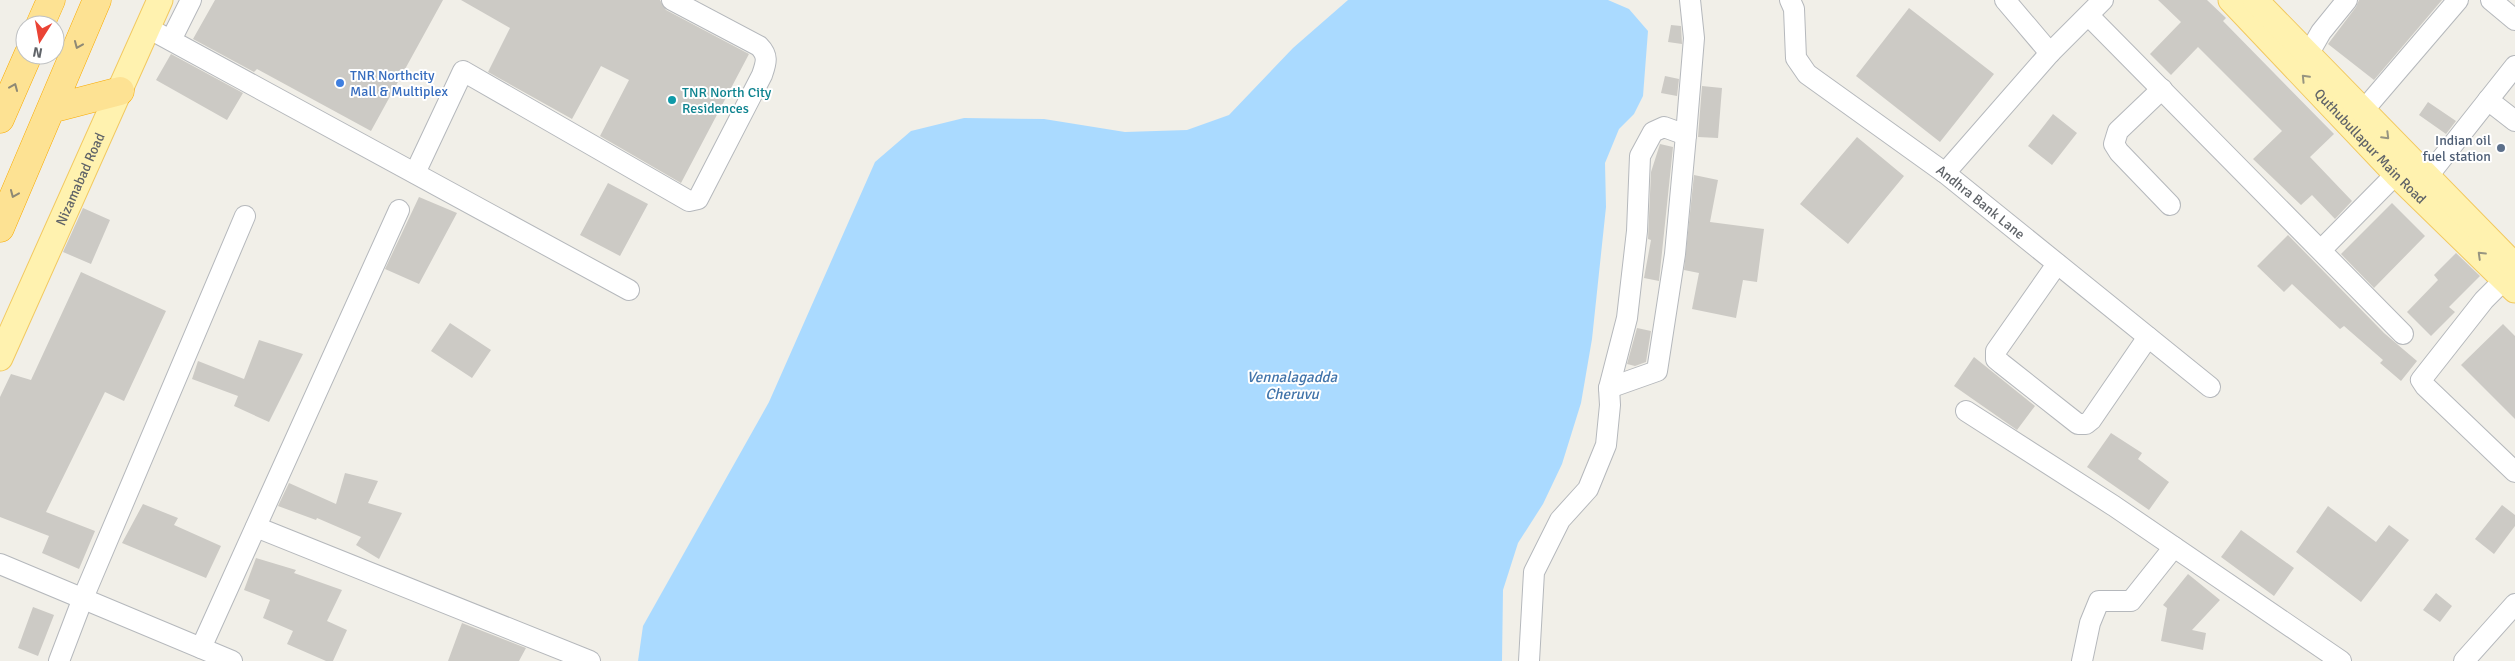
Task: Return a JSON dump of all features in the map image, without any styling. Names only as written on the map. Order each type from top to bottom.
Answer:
[{"type":"highway","points":[[44,15],[51,0]]},
{"type":"highway","points":[[0,228],[97,0]]},
{"type":"highway","points":[[0,119],[24,65]]},
{"type":"highway","points":[[51,109],[120,91]]},
{"type":"main road","name":"Nizamabad Road","points":[[0,358],[160,0]]},
{"type":"main road","name":"Quthubullapur Main Road","points":[[2231,0],[2396,174],[2512,278]]},
{"type":"main road","name":"Quthubullapur Main Road","points":[[2255,0],[2309,52],[2362,112],[2428,176],[2512,278]]},
{"type":"street","points":[[171,40],[191,0]]},
{"type":"street","points":[[415,173],[463,71],[689,201],[698,199],[762,75],[767,59],[765,52],[759,46],[672,0]]},
{"type":"street","points":[[1609,388],[1657,371],[1675,254],[1686,135],[1694,38],[1690,0]]},
{"type":"street","name":"Andhra Bank Lane","points":[[1790,0],[1794,10],[1796,58],[1807,74],[1945,173],[2210,387]]},
{"type":"street","points":[[2005,0],[2050,53]]},
{"type":"street","points":[[1945,173],[2050,53],[2103,0]]},
{"type":"street","points":[[2309,52],[2321,32],[2347,0]]},
{"type":"street","points":[[2362,112],[2458,0]]},
{"type":"street","points":[[2491,0],[2515,20]]},
{"type":"street","points":[[2089,16],[2403,334]]},
{"type":"street","points":[[148,28],[629,290]]},
{"type":"street","points":[[2428,176],[2515,66]]},
{"type":"street","points":[[2162,89],[2118,131],[2114,144],[2119,152],[2170,205]]},
{"type":"street","points":[[2488,100],[2515,121]]},
{"type":"street","points":[[1529,661],[1534,572],[1560,520],[1588,489],[1606,446],[1610,405],[1609,388],[1627,318],[1637,231],[1640,156],[1653,132],[1664,127],[1686,135]]},
{"type":"street","points":[[2321,250],[2396,174]]},
{"type":"street","points":[[201,648],[398,210]]},
{"type":"street","points":[[59,661],[83,598],[245,216]]},
{"type":"street","points":[[2057,264],[1996,351],[1996,359],[2002,364],[2078,424],[2086,424],[2091,420],[2148,337]]},
{"type":"street","points":[[2512,278],[2484,300],[2421,380],[2515,472]]},
{"type":"street","points":[[1966,411],[2174,547],[2341,661]]},
{"type":"street","points":[[256,526],[590,661]]},
{"type":"street","points":[[2082,661],[2090,623],[2099,601],[2131,601],[2174,547]]},
{"type":"street","points":[[0,564],[232,661]]},
{"type":"street","points":[[2464,661],[2515,604]]},
{"type":"water","name":"Vennalagadda Cheruvu","points":[[1348,0],[1608,0],[1629,9],[1648,31],[1643,96],[1634,114],[1619,129],[1605,163],[1606,207],[1592,339],[1581,403],[1562,464],[1543,504],[1518,543],[1503,590],[1502,661],[638,661],[643,626],[769,402],[875,162],[911,131],[964,118],[1044,119],[1125,132],[1187,130],[1229,115],[1293,48]]},
{"type":"building","name":"TNR Northcity Mall & Multiplex","points":[[215,0],[443,0],[371,131],[257,69],[254,72],[193,39]]},
{"type":"building","name":"TNR North City Residences","points":[[461,0],[660,0],[666,10],[749,54],[681,183],[600,136],[629,80],[601,66],[572,119],[488,72],[510,28]]},
{"type":"building","points":[[2158,0],[2207,0],[2226,18],[2223,21],[2334,134],[2310,157],[2352,201],[2335,219],[2312,195],[2301,205],[2253,159],[2282,131],[2198,47],[2171,75],[2150,54],[2181,22]]},
{"type":"building","points":[[2359,0],[2442,0],[2374,80],[2328,44],[2356,7]]},
{"type":"building","points":[[1909,8],[1994,74],[1940,142],[1856,76]]},
{"type":"building","points":[[1671,25],[1681,26],[1682,44],[1668,42]]},
{"type":"building","points":[[171,54],[243,93],[227,120],[156,80]]},
{"type":"building","points":[[1665,76],[1679,79],[1677,96],[1661,93]]},
{"type":"building","points":[[1702,86],[1722,88],[1718,138],[1698,137]]},
{"type":"building","points":[[2428,102],[2456,121],[2446,134],[2419,115]]},
{"type":"building","points":[[2053,114],[2077,133],[2052,165],[2028,146]]},
{"type":"building","points":[[1857,137],[1904,176],[1848,244],[1800,204]]},
{"type":"building","points":[[1660,144],[1673,147],[1659,281],[1644,278],[1651,240],[1648,239],[1651,172]]},
{"type":"building","points":[[1694,175],[1718,180],[1710,222],[1764,229],[1757,282],[1743,280],[1736,318],[1692,309],[1699,273],[1684,270]]},
{"type":"building","points":[[608,183],[648,204],[620,256],[580,235]]},
{"type":"building","points":[[419,197],[457,213],[419,284],[385,269]]},
{"type":"building","points":[[2392,203],[2425,236],[2374,288],[2341,254]]},
{"type":"building","points":[[83,208],[110,220],[91,264],[63,252]]},
{"type":"building","points":[[2288,235],[2384,333],[2417,361],[2401,381],[2380,363],[2383,360],[2344,326],[2340,329],[2292,284],[2284,292],[2257,266]]},
{"type":"building","points":[[2456,253],[2480,276],[2449,307],[2455,312],[2431,336],[2407,312],[2438,280],[2434,275]]},
{"type":"building","points":[[81,272],[166,311],[124,401],[105,392],[46,512],[95,531],[79,569],[42,553],[49,536],[0,517],[0,397],[11,374],[31,380]]},
{"type":"building","points":[[450,323],[491,350],[472,378],[431,351]]},
{"type":"building","points":[[2503,324],[2515,336],[2515,419],[2461,365]]},
{"type":"building","points":[[1637,328],[1651,331],[1646,362],[1635,366],[1627,364]]},
{"type":"building","points":[[259,340],[303,354],[269,422],[234,406],[238,396],[192,379],[198,361],[244,379]]},
{"type":"building","points":[[1974,357],[2035,406],[2017,430],[1954,386]]},
{"type":"building","points":[[2111,433],[2142,453],[2138,459],[2169,482],[2149,510],[2087,467]]},
{"type":"building","points":[[345,473],[378,481],[368,503],[402,513],[379,559],[356,545],[361,537],[317,518],[316,520],[278,506],[289,483],[336,504]]},
{"type":"building","points":[[143,504],[178,518],[174,525],[221,546],[206,578],[122,543]]},
{"type":"building","points":[[2502,505],[2515,515],[2515,526],[2494,554],[2475,539]]},
{"type":"building","points":[[2328,506],[2376,542],[2389,525],[2409,540],[2361,602],[2296,552]]},
{"type":"building","points":[[2241,530],[2294,568],[2274,596],[2221,557]]},
{"type":"building","points":[[256,558],[296,570],[294,573],[342,590],[327,621],[347,630],[333,661],[326,661],[287,644],[293,631],[263,618],[270,600],[244,590]]},
{"type":"building","points":[[2188,574],[2220,600],[2192,630],[2206,633],[2203,650],[2161,641],[2167,608],[2163,605]]},
{"type":"building","points":[[2436,593],[2452,606],[2440,622],[2423,610]]},
{"type":"building","points":[[33,607],[54,615],[38,656],[18,648]]},
{"type":"building","points":[[462,623],[526,648],[519,661],[448,661]]},
{"type":"place","name":"TNR Northcity Mall & Multiplex","points":[[340,83]]},
{"type":"place","name":"TNR North City Residences","points":[[672,100]]},
{"type":"place","name":"Indian oil fuel station","points":[[2501,148]]}]
